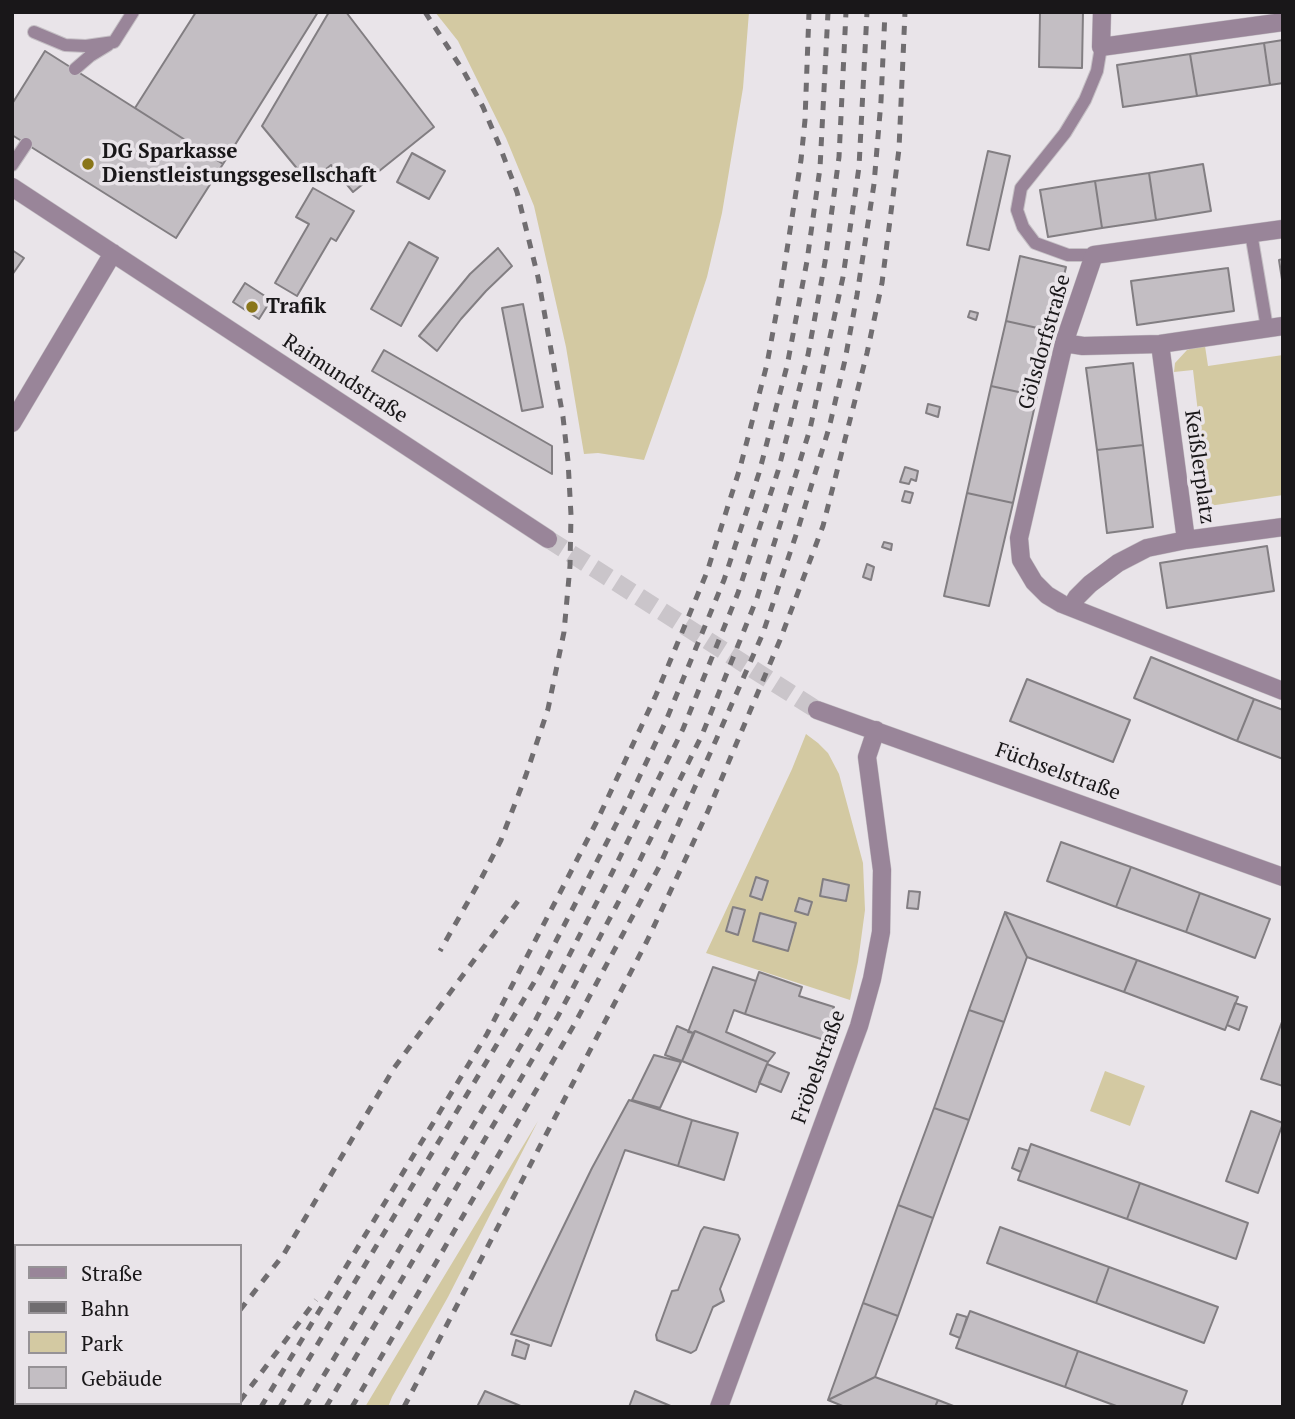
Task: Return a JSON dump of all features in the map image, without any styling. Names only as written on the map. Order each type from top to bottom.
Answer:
[{"type":"street","points":[[1102,12],[1101,47],[1283,22]]},
{"type":"street","name":"Raimundstraße","points":[[12,187],[548,539]]},
{"type":"street","name":"Gölsdorfstraße","points":[[1071,607],[1047,595],[1034,582],[1021,560],[1019,538],[1064,343],[1094,255],[1283,229]]},
{"type":"street","points":[[12,423],[113,253]]},
{"type":"street","points":[[1064,343],[1083,346],[1160,344],[1275,327]]},
{"type":"street","name":"Keißlerplatz","points":[[1160,344],[1186,540],[1283,527]]},
{"type":"street","points":[[1186,540],[1147,548],[1118,564],[1090,584],[1071,607],[1283,691]]},
{"type":"street","name":"Füchselstraße","points":[[817,710],[1283,877]]},
{"type":"street","name":"Fröbelstraße","points":[[719,1407],[851,1049],[873,979],[881,932],[882,870],[867,757],[876,730]]},
{"type":"lane","points":[[75,69],[90,56],[114,42],[133,12]]},
{"type":"lane","points":[[34,32],[65,45],[86,46],[114,42]]},
{"type":"lane","points":[[1094,255],[1069,255],[1035,243],[1023,227],[1017,210],[1021,188],[1065,133],[1085,100],[1097,71],[1101,47]]},
{"type":"lane","points":[[12,165],[26,144]]},
{"type":"lane","points":[[1251,233],[1275,327]]},
{"type":"green space","points":[[435,12],[749,12],[743,88],[722,213],[707,277],[644,460],[598,453],[584,454],[566,347],[534,206],[506,138],[458,41]]},
{"type":"green space","points":[[1205,346],[1208,366],[1283,355],[1283,495],[1209,506],[1193,370],[1174,372],[1175,363],[1187,350]]},
{"type":"green space","points":[[806,734],[828,753],[839,774],[863,863],[865,910],[850,1000],[706,953]]},
{"type":"green space","points":[[1105,1071],[1145,1086],[1130,1126],[1090,1111]]},
{"type":"green space","points":[[538,1121],[388,1407],[365,1407]]},
{"type":"building","points":[[196,12],[318,12],[223,164],[135,108]]},
{"type":"building","points":[[329,12],[346,12],[434,127],[353,192],[331,165],[309,183],[262,126]]},
{"type":"building","points":[[1040,12],[1083,12],[1082,68],[1039,67]]},
{"type":"building","points":[[1283,40],[1283,83],[1270,85],[1264,43]]},
{"type":"building","points":[[1264,43],[1270,85],[1197,96],[1190,54]]},
{"type":"building","points":[[45,51],[223,164],[176,238],[12,135],[12,104]]},
{"type":"building","points":[[1190,54],[1197,96],[1123,107],[1117,65]]},
{"type":"building","points":[[988,151],[1010,156],[989,250],[967,245]]},
{"type":"building","points":[[412,153],[445,171],[429,199],[397,182]]},
{"type":"building","points":[[1203,164],[1211,211],[1156,220],[1149,173]]},
{"type":"building","points":[[1149,173],[1156,220],[1102,228],[1095,181]]},
{"type":"building","points":[[1095,181],[1102,228],[1048,237],[1040,190]]},
{"type":"building","points":[[313,188],[354,211],[336,241],[331,238],[297,296],[275,283],[309,224],[296,217]]},
{"type":"building","points":[[409,242],[438,258],[401,326],[371,309]]},
{"type":"building","points":[[498,248],[512,266],[461,319],[437,351],[419,336],[470,274]]},
{"type":"building","points":[[12,250],[24,258],[12,275]]},
{"type":"building","points":[[1020,256],[1066,267],[1051,331],[1006,321]]},
{"type":"building","points":[[1283,259],[1283,286],[1279,260]]},
{"type":"building","points":[[1228,268],[1234,311],[1137,325],[1131,281]]},
{"type":"building","points":[[245,283],[271,300],[259,319],[233,302]]},
{"type":"building","points":[[523,304],[543,407],[522,411],[502,308]]},
{"type":"building","points":[[970,311],[978,313],[976,320],[968,317]]},
{"type":"building","points":[[1006,321],[1051,331],[1037,396],[991,386]]},
{"type":"building","points":[[384,350],[552,446],[552,474],[372,371]]},
{"type":"building","points":[[1133,363],[1143,445],[1097,450],[1086,368]]},
{"type":"building","points":[[991,386],[1037,396],[1013,503],[967,493]]},
{"type":"building","points":[[928,404],[940,407],[938,417],[926,413]]},
{"type":"building","points":[[1143,445],[1153,527],[1107,533],[1097,450]]},
{"type":"building","points":[[905,467],[918,471],[916,481],[911,479],[909,484],[900,482]]},
{"type":"building","points":[[905,491],[913,493],[910,503],[902,501]]},
{"type":"building","points":[[967,493],[1013,503],[989,606],[944,596]]},
{"type":"building","points":[[884,542],[892,544],[891,550],[882,547]]},
{"type":"building","points":[[1267,546],[1274,591],[1167,608],[1160,563]]},
{"type":"building","points":[[867,564],[874,567],[871,580],[863,577]]},
{"type":"building","points":[[1151,657],[1254,699],[1237,741],[1134,698]]},
{"type":"building","points":[[1027,679],[1130,720],[1113,762],[1010,721]]},
{"type":"building","points":[[1254,699],[1283,710],[1283,759],[1237,741]]},
{"type":"building","points":[[1061,842],[1131,867],[1116,907],[1047,881]]},
{"type":"building","points":[[1131,867],[1200,893],[1186,932],[1116,907]]},
{"type":"building","points":[[756,877],[768,881],[762,900],[750,896]]},
{"type":"building","points":[[823,879],[849,885],[846,901],[820,896]]},
{"type":"building","points":[[909,891],[920,892],[918,909],[907,908]]},
{"type":"building","points":[[1200,893],[1270,919],[1255,958],[1186,932]]},
{"type":"building","points":[[799,898],[812,902],[808,915],[795,911]]},
{"type":"building","points":[[733,907],[745,910],[738,935],[726,931]]},
{"type":"building","points":[[1005,912],[1027,957],[1004,1022],[969,1010]]},
{"type":"building","points":[[1005,912],[1137,960],[1124,992],[1027,957]]},
{"type":"building","points":[[760,913],[796,923],[788,951],[753,941]]},
{"type":"building","points":[[1137,960],[1238,997],[1225,1030],[1124,992]]},
{"type":"building","points":[[713,967],[756,981],[745,1014],[734,1010],[726,1032],[775,1053],[768,1062],[695,1031],[688,1032]]},
{"type":"building","points":[[759,972],[802,987],[799,996],[834,1007],[824,1040],[745,1014]]},
{"type":"building","points":[[1235,1003],[1247,1007],[1239,1030],[1227,1025]]},
{"type":"building","points":[[969,1010],[1004,1022],[969,1120],[934,1108]]},
{"type":"building","points":[[1283,1019],[1283,1086],[1261,1079]]},
{"type":"building","points":[[677,1026],[693,1033],[682,1061],[665,1055]]},
{"type":"building","points":[[695,1031],[768,1062],[756,1092],[682,1061]]},
{"type":"building","points":[[654,1055],[681,1062],[660,1108],[632,1100]]},
{"type":"building","points":[[767,1064],[789,1073],[781,1092],[759,1083]]},
{"type":"building","points":[[629,1100],[692,1120],[678,1166],[625,1150],[551,1346],[511,1334],[592,1168]]},
{"type":"building","points":[[934,1108],[969,1120],[933,1218],[898,1205]]},
{"type":"building","points":[[1251,1111],[1283,1123],[1258,1193],[1226,1181]]},
{"type":"building","points":[[692,1120],[738,1133],[724,1180],[678,1166]]},
{"type":"building","points":[[1031,1144],[1140,1183],[1127,1219],[1018,1180]]},
{"type":"building","points":[[1019,1148],[1029,1151],[1021,1172],[1012,1168]]},
{"type":"building","points":[[1140,1183],[1248,1223],[1236,1259],[1127,1219]]},
{"type":"building","points":[[898,1205],[933,1218],[898,1316],[863,1303]]},
{"type":"building","points":[[704,1227],[738,1235],[740,1239],[720,1289],[724,1301],[713,1307],[696,1350],[691,1353],[657,1340],[656,1335],[672,1291],[678,1290]]},
{"type":"building","points":[[1000,1227],[1109,1267],[1096,1303],[987,1263]]},
{"type":"building","points":[[1109,1267],[1218,1307],[1204,1343],[1096,1303]]},
{"type":"building","points":[[863,1303],[898,1316],[875,1377],[828,1400]]},
{"type":"building","points":[[970,1311],[1078,1351],[1065,1387],[956,1348]]},
{"type":"building","points":[[957,1314],[967,1317],[960,1338],[950,1334]]},
{"type":"building","points":[[516,1340],[529,1345],[525,1359],[512,1355]]},
{"type":"building","points":[[1078,1351],[1187,1391],[1181,1407],[1119,1407],[1065,1387]]},
{"type":"building","points":[[875,1377],[938,1400],[935,1407],[845,1407],[828,1400]]},
{"type":"building","points":[[485,1391],[523,1407],[477,1407]]},
{"type":"building","points":[[635,1391],[673,1407],[629,1407]]},
{"type":"building","points":[[938,1400],[956,1407],[935,1407]]},
{"type":"tunnel","points":[[548,539],[817,710]]},
{"type":"railway","points":[[425,12],[483,107],[517,192],[538,277],[563,417],[571,515],[564,632],[548,709],[501,840],[440,951]]},
{"type":"railway","points":[[261,1407],[487,1034],[596,823],[656,695],[707,572],[740,468],[767,364],[781,288],[801,160],[809,12]]},
{"type":"railway","points":[[280,1407],[539,974],[665,723],[724,580],[759,473],[787,366],[807,261],[820,168],[828,12]]},
{"type":"railway","points":[[305,1407],[533,1025],[683,729],[738,593],[778,471],[808,355],[825,262],[839,157],[846,12]]},
{"type":"railway","points":[[326,1407],[558,1016],[702,735],[757,598],[810,429],[843,277],[859,167],[867,12]]},
{"type":"railway","points":[[352,1407],[574,1025],[659,867],[763,633],[829,428],[845,360],[874,184],[885,12]]},
{"type":"railway","points":[[404,1407],[647,941],[708,811],[780,640],[823,526],[882,283],[899,149],[905,12]]},
{"type":"railway","points":[[242,1307],[284,1254],[394,1068],[521,897]]},
{"type":"railway","points":[[242,1398],[316,1300]]},
{"type":"place","name":"DG Sparkasse Dienstleistungsgesellschaft","points":[[88,164]]},
{"type":"place","name":"Trafik","points":[[252,307]]}]
